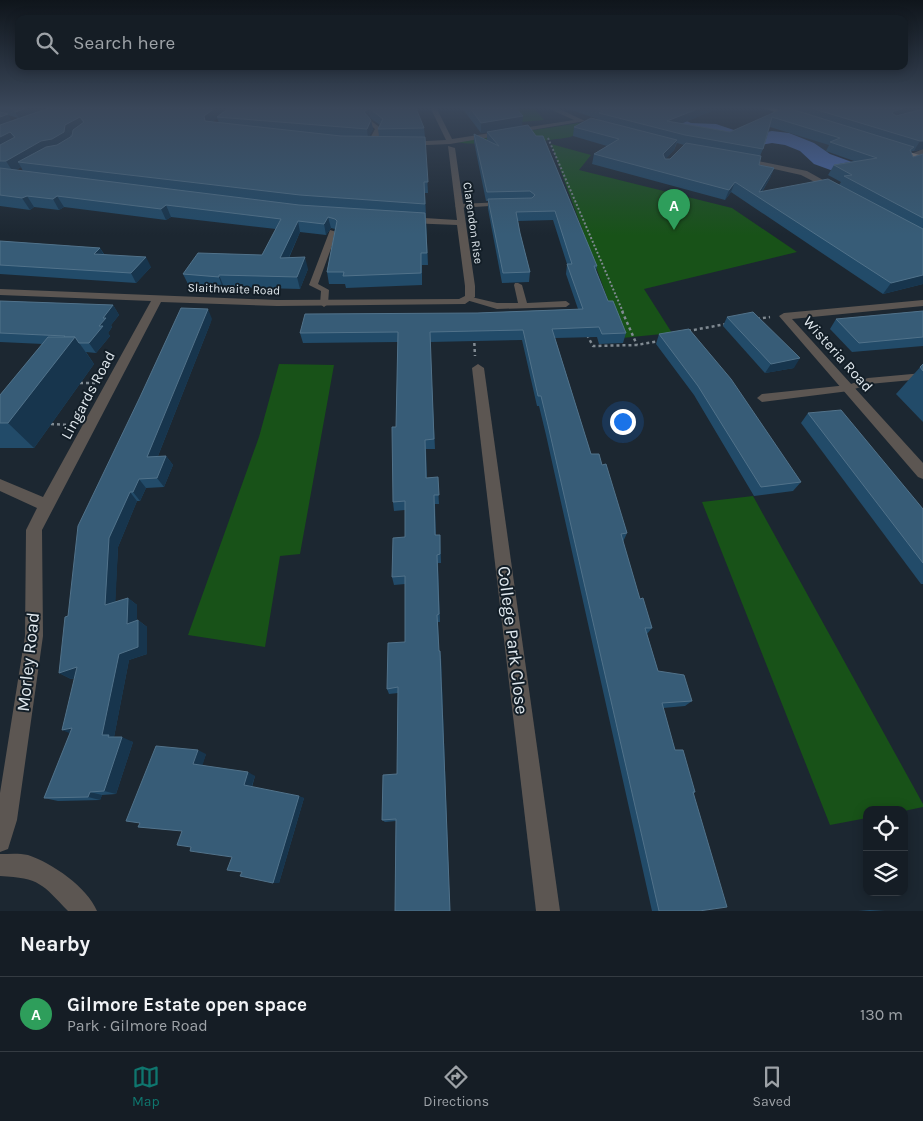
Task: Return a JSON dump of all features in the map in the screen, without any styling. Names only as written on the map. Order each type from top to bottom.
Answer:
[{"type":"highway","points":[[898,150],[923,158]]},
{"type":"street","name":"Clarendon Rise","points":[[451,150],[470,286],[470,296],[467,300]]},
{"type":"street","points":[[913,154],[923,151]]},
{"type":"street","points":[[732,157],[804,173],[842,193]]},
{"type":"street","points":[[401,219],[460,223]]},
{"type":"street","name":"Slaithwaite Road","points":[[0,292],[324,304],[461,302],[467,300]]},
{"type":"street","name":"Lingards Road","points":[[46,505],[158,299]]},
{"type":"street","name":"Wisteria Road","points":[[784,316],[923,303]]},
{"type":"street","name":"Wisteria Road","points":[[784,316],[923,473]]},
{"type":"street","name":"College Park Close","points":[[478,368],[548,911]]},
{"type":"street","points":[[0,485],[46,505]]},
{"type":"street","name":"Morley Road","points":[[0,841],[10,793],[34,636],[34,530],[46,505]]},
{"type":"street","points":[[0,865],[26,866],[51,877],[85,911]]},
{"type":"lane","points":[[458,206],[511,204]]},
{"type":"lane","points":[[324,304],[325,290],[313,285],[333,232]]},
{"type":"lane","points":[[518,285],[523,305]]},
{"type":"lane","points":[[467,300],[497,306],[566,304]]},
{"type":"lane","points":[[762,398],[849,388],[868,381],[923,376]]},
{"type":"path","points":[[554,150],[637,345]]},
{"type":"path","points":[[467,300],[472,310],[475,357],[478,368]]},
{"type":"path","points":[[756,319],[784,316]]},
{"type":"path","points":[[686,331],[730,324]]},
{"type":"path","points":[[584,331],[593,346],[637,345],[665,340]]},
{"type":"path","points":[[684,337],[686,331]]},
{"type":"path","points":[[686,331],[691,338]]},
{"type":"shaded area","points":[[813,150],[832,150],[820,155]]},
{"type":"green space","points":[[553,150],[571,150],[591,155],[579,170],[732,208],[797,252],[644,289],[672,333],[622,338]]},
{"type":"green space","points":[[279,364],[334,365],[300,554],[280,556],[265,647],[188,635],[259,437]]},
{"type":"green space","points":[[753,496],[923,807],[908,810],[908,806],[863,806],[863,819],[830,825],[702,502]]},
{"type":"building","points":[[0,150],[26,150],[6,161],[0,161]]},
{"type":"building","points":[[41,150],[426,150],[428,182],[424,182],[425,204],[300,195],[18,162]]},
{"type":"building","points":[[477,150],[549,150],[597,266],[594,266],[608,301],[613,301],[626,333],[602,334],[599,327],[552,329],[591,454],[599,454],[602,465],[606,464],[627,533],[621,534],[640,599],[643,598],[652,628],[645,628],[658,671],[684,675],[692,701],[662,703],[675,750],[683,750],[695,792],[693,792],[727,907],[699,911],[659,911],[548,425],[541,396],[538,396],[523,330],[430,332],[434,439],[425,440],[426,478],[438,477],[439,495],[434,495],[435,535],[440,535],[440,554],[437,555],[439,614],[437,615],[450,911],[395,911],[396,819],[382,820],[383,775],[397,774],[398,687],[387,689],[388,643],[405,642],[405,576],[392,577],[393,538],[405,537],[405,501],[393,502],[392,427],[396,427],[398,332],[300,333],[305,314],[477,313],[583,309],[567,264],[572,264],[555,211],[516,212],[530,272],[503,273],[488,199],[532,198],[535,195],[530,191],[487,192]]},
{"type":"building","points":[[601,150],[667,150],[663,154],[665,159],[670,159],[679,150],[724,150],[761,156],[759,165],[774,168],[759,192],[828,179],[923,229],[923,275],[891,283],[735,182],[729,190],[594,154]]},
{"type":"building","points":[[852,150],[911,150],[913,157],[923,154],[923,218],[844,176],[852,175],[834,165],[877,158]]},
{"type":"building","points":[[0,168],[299,205],[425,213],[427,253],[421,253],[421,273],[343,276],[344,272],[327,272],[337,221],[328,217],[324,224],[298,221],[280,258],[305,257],[297,277],[219,275],[219,277],[183,274],[198,253],[262,255],[281,219],[166,205],[161,209],[57,196],[53,199],[0,195]]},
{"type":"building","points":[[0,241],[100,248],[94,254],[146,257],[131,273],[0,265]]},
{"type":"building","points":[[0,301],[113,305],[99,326],[103,326],[89,343],[79,343],[75,337],[0,333]]},
{"type":"building","points":[[181,308],[208,309],[147,457],[166,456],[157,478],[139,479],[133,492],[130,492],[109,538],[105,605],[128,598],[127,624],[138,620],[138,647],[119,654],[102,735],[122,737],[104,791],[90,792],[88,797],[44,798],[72,728],[62,730],[77,667],[59,673],[65,617],[68,616],[78,526]]},
{"type":"building","points":[[923,311],[923,337],[859,343],[836,319]]},
{"type":"building","points":[[753,312],[800,358],[771,364],[727,317]]},
{"type":"building","points":[[689,329],[731,379],[801,482],[761,487],[698,386],[659,334]]},
{"type":"building","points":[[48,337],[75,337],[8,423],[0,423],[0,395]]},
{"type":"building","points":[[841,410],[923,509],[923,563],[808,413]]},
{"type":"building","points":[[156,746],[198,750],[193,764],[248,772],[244,785],[299,796],[273,883],[240,876],[242,872],[227,870],[232,857],[190,851],[191,847],[177,845],[182,831],[138,827],[140,823],[126,821]]},
{"type":"waterway","points":[[810,150],[822,159],[855,171],[881,176]]},
{"type":"place","name":"Gilmore Estate open space","points":[[674,230]]}]
